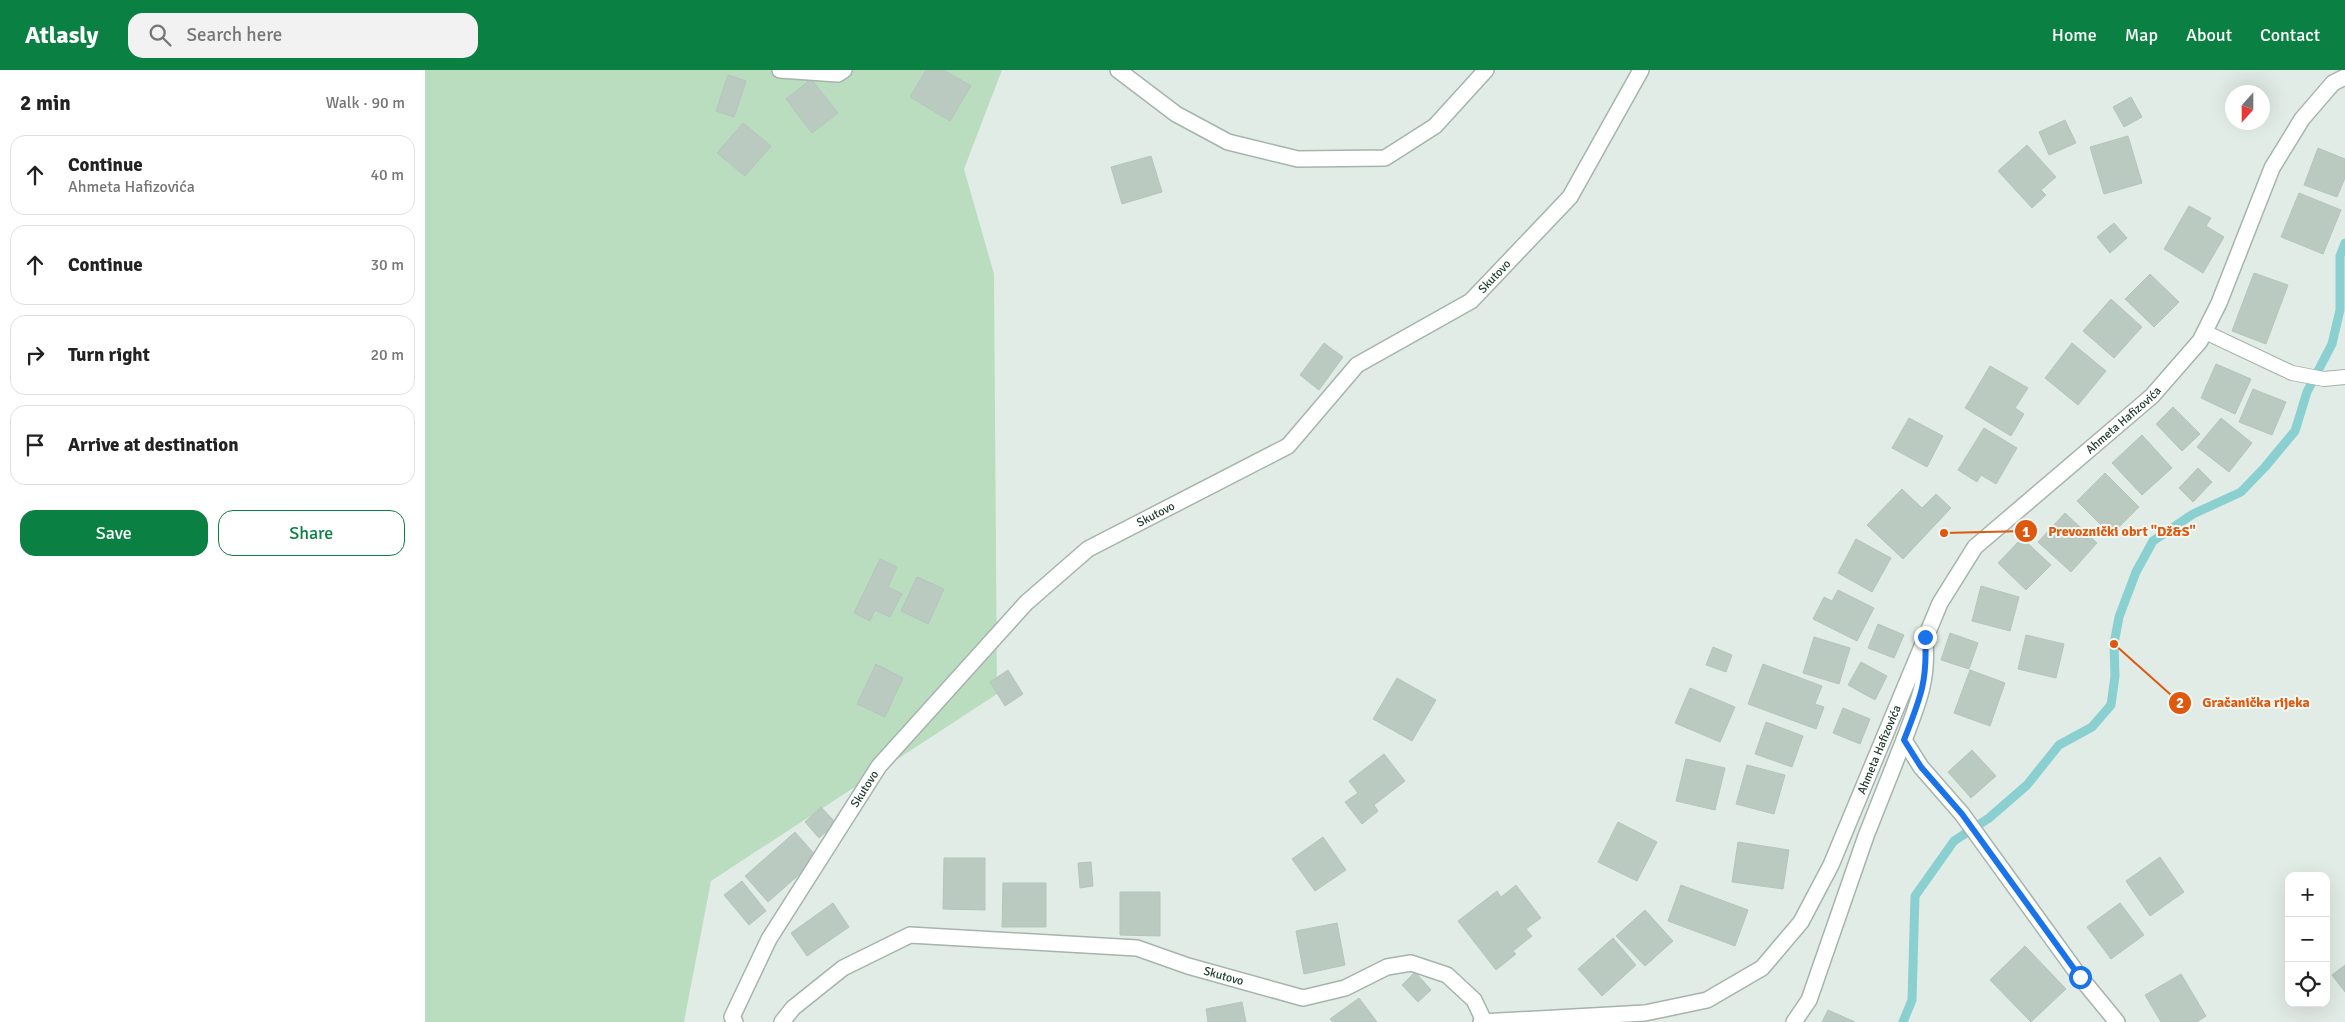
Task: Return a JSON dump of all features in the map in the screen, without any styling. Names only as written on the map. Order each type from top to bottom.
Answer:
[{"type":"street","points":[[779,70],[838,74],[844,70]]},
{"type":"street","points":[[1118,70],[1176,114],[1228,142],[1298,159],[1385,158],[1435,126],[1486,70]]},
{"type":"street","name":"Skutovo","points":[[735,1022],[732,1017],[769,939],[879,766],[1026,603],[1088,549],[1288,446],[1357,365],[1471,301],[1570,197],[1641,70]]},
{"type":"street","name":"Ahmeta Hafizovića","points":[[1483,1021],[1645,1013],[1707,1000],[1761,968],[1801,922],[1831,865],[1925,637],[1940,604],[1975,547],[2152,396],[2200,341],[2219,303],[2273,168],[2302,119],[2333,83],[2345,77]]},
{"type":"street","name":"Ahmeta Hafizovića","points":[[1794,1022],[1809,1000],[1866,836],[1923,691],[1927,665],[1925,637]]},
{"type":"street","points":[[1904,740],[1921,767],[1962,814],[2080,977],[2117,1022]]},
{"type":"street","name":"Skutovo","points":[[782,1022],[793,1008],[843,968],[910,934],[1137,948],[1188,966],[1303,998],[1345,988],[1387,968],[1411,963],[1447,975],[1474,1000],[1483,1021]]},
{"type":"lane","points":[[2205,332],[2295,374],[2324,379],[2345,377]]},
{"type":"green space","points":[[425,70],[1002,70],[964,169],[994,274],[997,694],[711,881],[684,1022],[425,1022]]},
{"type":"building","points":[[926,70],[944,70],[971,86],[950,121],[910,97]]},
{"type":"building","points":[[728,75],[746,81],[734,117],[716,111]]},
{"type":"building","points":[[811,79],[838,113],[812,133],[786,99]]},
{"type":"building","points":[[2131,97],[2142,117],[2124,127],[2113,107]]},
{"type":"building","points":[[2065,120],[2076,143],[2049,155],[2039,132]]},
{"type":"building","points":[[743,123],[771,146],[745,176],[717,153]]},
{"type":"building","points":[[2128,136],[2142,183],[2104,194],[2090,147]]},
{"type":"building","points":[[2027,145],[2056,177],[2041,190],[2046,195],[2032,208],[1998,171]]},
{"type":"building","points":[[2318,148],[2345,159],[2345,178],[2337,197],[2304,185]]},
{"type":"building","points":[[1151,156],[1162,192],[1122,204],[1111,167]]},
{"type":"building","points":[[2299,193],[2341,210],[2323,254],[2281,237]]},
{"type":"building","points":[[2189,206],[2211,218],[2206,226],[2224,237],[2203,273],[2164,249]]},
{"type":"building","points":[[2114,223],[2127,238],[2110,253],[2097,237]]},
{"type":"building","points":[[2254,273],[2288,285],[2266,344],[2232,331]]},
{"type":"building","points":[[2150,274],[2179,302],[2154,327],[2125,299]]},
{"type":"building","points":[[2111,299],[2142,327],[2114,358],[2083,331]]},
{"type":"building","points":[[1324,343],[1343,357],[1319,390],[1300,375]]},
{"type":"building","points":[[2072,343],[2106,371],[2078,405],[2045,378]]},
{"type":"building","points":[[2216,364],[2251,379],[2235,414],[2201,398]]},
{"type":"building","points":[[1990,366],[2028,388],[2015,408],[2024,414],[2011,436],[1965,408]]},
{"type":"building","points":[[2253,389],[2286,402],[2272,435],[2239,422]]},
{"type":"building","points":[[2173,407],[2200,434],[2182,451],[2156,424]]},
{"type":"building","points":[[1909,418],[1943,436],[1927,467],[1892,448]]},
{"type":"building","points":[[2221,418],[2252,443],[2229,472],[2197,447]]},
{"type":"building","points":[[1984,428],[2017,448],[1996,484],[1981,475],[1977,482],[1958,470]]},
{"type":"building","points":[[2142,435],[2172,468],[2142,495],[2112,463]]},
{"type":"building","points":[[2198,468],[2212,482],[2193,502],[2179,488]]},
{"type":"building","points":[[2105,473],[2139,507],[2111,535],[2077,501]]},
{"type":"building","points":[[1902,489],[1922,508],[1936,494],[1951,508],[1903,559],[1867,525]]},
{"type":"building","points":[[2065,513],[2097,543],[2071,572],[2038,542]]},
{"type":"building","points":[[2022,538],[2051,565],[2026,590],[1998,563]]},
{"type":"building","points":[[1856,539],[1891,558],[1872,592],[1838,573]]},
{"type":"building","points":[[880,559],[897,567],[888,587],[902,594],[890,617],[875,610],[870,621],[854,613]]},
{"type":"building","points":[[917,577],[944,589],[928,624],[901,611]]},
{"type":"building","points":[[1981,586],[2019,597],[2010,631],[1972,621]]},
{"type":"building","points":[[1838,590],[1874,608],[1857,641],[1813,619],[1824,597],[1832,601]]},
{"type":"building","points":[[1878,624],[1904,635],[1894,658],[1868,648]]},
{"type":"building","points":[[1950,633],[1978,643],[1969,669],[1941,660]]},
{"type":"building","points":[[2026,635],[2064,644],[2056,678],[2018,669]]},
{"type":"building","points":[[1814,637],[1850,648],[1839,684],[1803,673]]},
{"type":"building","points":[[1713,647],[1732,655],[1726,672],[1706,665]]},
{"type":"building","points":[[1861,662],[1887,676],[1875,700],[1848,685]]},
{"type":"building","points":[[876,664],[903,678],[885,717],[857,704]]},
{"type":"building","points":[[1763,664],[1822,686],[1815,704],[1824,707],[1816,729],[1748,704]]},
{"type":"building","points":[[1008,670],[1023,694],[1005,706],[990,682]]},
{"type":"building","points":[[1970,670],[2005,683],[1990,726],[1954,713]]},
{"type":"building","points":[[1397,678],[1436,700],[1412,741],[1373,719]]},
{"type":"building","points":[[1690,688],[1735,707],[1720,742],[1675,723]]},
{"type":"building","points":[[1843,708],[1870,719],[1860,744],[1833,733]]},
{"type":"building","points":[[1766,722],[1803,736],[1792,767],[1755,754]]},
{"type":"building","points":[[1972,750],[1996,776],[1971,798],[1948,772]]},
{"type":"building","points":[[1384,754],[1405,781],[1374,805],[1378,811],[1362,824],[1345,802],[1358,793],[1349,781]]},
{"type":"building","points":[[1686,759],[1725,768],[1715,810],[1676,801]]},
{"type":"building","points":[[1747,765],[1785,775],[1774,814],[1736,804]]},
{"type":"building","points":[[821,807],[836,823],[819,838],[805,822]]},
{"type":"building","points":[[1618,822],[1657,842],[1637,881],[1598,862]]},
{"type":"building","points":[[795,832],[818,858],[768,902],[745,876]]},
{"type":"building","points":[[1323,837],[1346,870],[1315,891],[1292,859]]},
{"type":"building","points":[[1738,842],[1789,850],[1783,889],[1732,882]]},
{"type":"building","points":[[2160,857],[2184,892],[2150,916],[2126,881]]},
{"type":"building","points":[[944,858],[985,858],[985,910],[943,909]]},
{"type":"building","points":[[1091,862],[1093,886],[1080,888],[1078,863]]},
{"type":"building","points":[[742,881],[766,911],[749,925],[724,895]]},
{"type":"building","points":[[1003,883],[1046,883],[1046,927],[1002,927]]},
{"type":"building","points":[[1516,885],[1541,918],[1526,929],[1532,936],[1513,951],[1516,954],[1496,970],[1458,921],[1497,891],[1501,897]]},
{"type":"building","points":[[1681,885],[1748,910],[1735,946],[1668,921]]},
{"type":"building","points":[[1120,892],[1160,892],[1160,936],[1120,935]]},
{"type":"building","points":[[833,903],[849,927],[807,956],[791,933]]},
{"type":"building","points":[[2120,903],[2144,935],[2111,959],[2087,927]]},
{"type":"building","points":[[1645,910],[1673,941],[1645,966],[1616,936]]},
{"type":"building","points":[[1337,923],[1345,965],[1304,974],[1296,931]]},
{"type":"building","points":[[1613,938],[1636,965],[1602,996],[1578,969]]},
{"type":"building","points":[[2025,946],[2066,989],[2031,1022],[1990,980]]},
{"type":"building","points":[[2345,965],[2345,992],[2332,975]]},
{"type":"building","points":[[1415,972],[1431,990],[1418,1002],[1402,985]]},
{"type":"building","points":[[2181,974],[2206,1016],[2197,1022],[2161,1022],[2145,995]]},
{"type":"building","points":[[1359,998],[1377,1022],[1333,1022],[1330,1019]]},
{"type":"building","points":[[1242,1002],[1246,1022],[1208,1022],[1206,1009]]},
{"type":"building","points":[[1828,1010],[1855,1022],[1822,1022]]},
{"type":"waterway","points":[[1903,1022],[1912,1000],[1915,896],[1954,841],[1989,818],[2027,785],[2059,745],[2092,727],[2111,705],[2115,676],[2114,644],[2119,617],[2136,572],[2153,541],[2193,514],[2241,492],[2295,431],[2307,392],[2332,344],[2340,310],[2340,256],[2345,243]]},
{"type":"place","name":"Prevoznički obrt \"Dž&S\"","points":[[1944,533]]},
{"type":"place","name":"Gračanička rijeka","points":[[2114,644]]},
{"type":"route","points":[[1925,637],[1927,665],[1923,691],[1904,740],[1921,767],[1962,814],[2080,977]]}]
